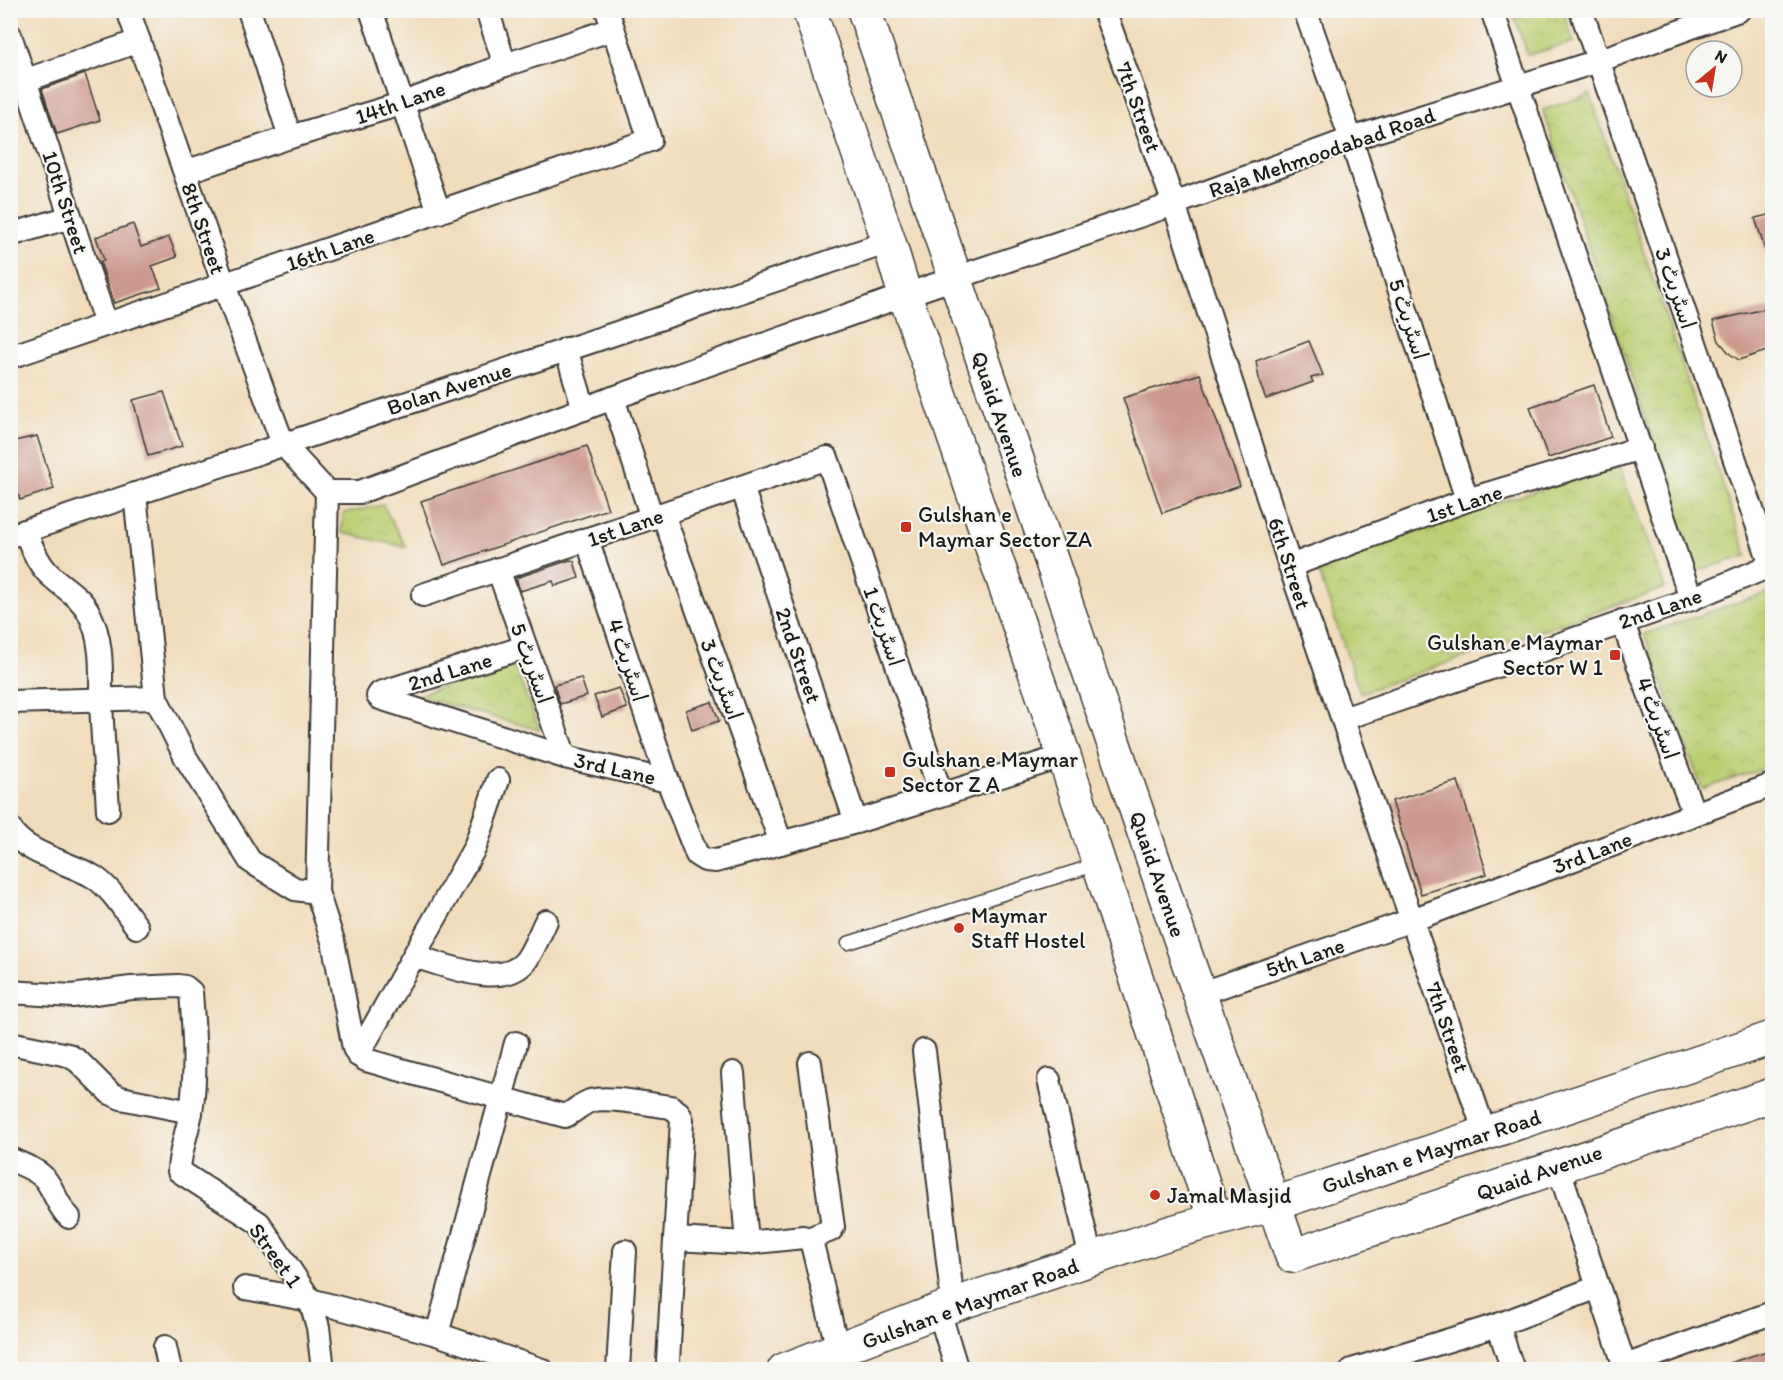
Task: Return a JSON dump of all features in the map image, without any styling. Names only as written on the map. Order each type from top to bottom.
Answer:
[{"type":"main road","points":[[809,10],[1064,756],[1215,1220]]},
{"type":"main road","name":"Quaid Avenue","points":[[864,10],[954,280],[1199,994],[1292,1256],[1773,1095]]},
{"type":"main road","name":"Gulshan e Maymar Road","points":[[784,1370],[946,1308],[1091,1259],[1172,1232],[1274,1204],[1773,1038]]},
{"type":"street","name":"8th Street","points":[[128,10],[224,285],[283,444]]},
{"type":"street","points":[[249,10],[290,137]]},
{"type":"street","points":[[371,10],[439,212]]},
{"type":"street","points":[[487,10],[505,65]]},
{"type":"street","name":"7th Street","points":[[1104,10],[1174,204]]},
{"type":"street","points":[[1305,10],[1351,139]]},
{"type":"street","points":[[1492,10],[1691,599]]},
{"type":"street","name":"اسٹریٹ 3","points":[[1581,10],[1772,565]]},
{"type":"street","name":"Raja Mehmoodabad Road","points":[[905,295],[1174,204],[1351,139],[1598,61],[1740,10]]},
{"type":"street","name":"14th Lane","points":[[185,172],[290,137],[404,103],[505,65],[610,20]]},
{"type":"street","name":"16th Lane","points":[[10,357],[650,140],[610,20]]},
{"type":"street","name":"10th Street","points":[[10,34],[18,83],[70,217],[106,324]]},
{"type":"street","points":[[18,83],[139,41]]},
{"type":"street","name":"اسٹریٹ 5","points":[[1351,139],[1467,500]]},
{"type":"street","name":"6th Street","points":[[1174,204],[1290,566],[1412,920]]},
{"type":"street","points":[[10,235],[70,217]]},
{"type":"street","name":"Bolan Avenue","points":[[18,533],[889,242]]},
{"type":"street","points":[[327,492],[360,492],[613,398],[905,295]]},
{"type":"street","points":[[567,349],[584,409]]},
{"type":"street","name":"اسٹریٹ 3","points":[[613,398],[781,843]]},
{"type":"street","points":[[283,444],[327,492],[317,892],[333,941],[354,1048],[358,1055],[366,1060],[566,1116],[585,1103],[600,1098],[671,1107],[679,1113],[682,1120],[668,1361],[670,1370]]},
{"type":"street","name":"1st Lane","points":[[1290,566],[1467,500],[1641,448]]},
{"type":"street","name":"1st Lane","points":[[423,595],[827,458]]},
{"type":"street","name":"اسٹریٹ 1","points":[[827,458],[941,794]]},
{"type":"street","name":"2nd Street","points":[[742,487],[856,822]]},
{"type":"street","points":[[135,494],[156,698],[186,758],[250,861],[296,889],[317,892]]},
{"type":"street","points":[[18,533],[45,569],[81,599],[90,614],[100,655],[108,810]]},
{"type":"street","name":"اسٹریٹ 4","points":[[587,539],[668,781]]},
{"type":"street","name":"2nd Lane","points":[[1343,719],[1691,599],[1772,565]]},
{"type":"street","name":"اسٹریٹ 5","points":[[498,570],[565,757]]},
{"type":"street","name":"اسٹریٹ 4","points":[[1622,621],[1694,814]]},
{"type":"street","name":"2nd Lane","points":[[380,698],[378,696],[380,693],[525,647]]},
{"type":"street","points":[[10,702],[156,698]]},
{"type":"street","name":"3rd Lane","points":[[380,698],[565,757],[668,781],[697,855],[705,860],[716,861],[856,822],[1064,756]]},
{"type":"street","points":[[358,1055],[475,847],[498,780]]},
{"type":"street","name":"3rd Lane","points":[[1412,920],[1773,785]]},
{"type":"street","points":[[10,828],[18,839],[29,847],[94,877],[108,889],[136,927]]},
{"type":"street","name":"7th Street","points":[[1412,920],[1485,1133]]},
{"type":"street","name":"5th Lane","points":[[1199,994],[1412,920]]},
{"type":"street","points":[[414,956],[475,974],[502,975],[515,970],[527,960],[546,921]]},
{"type":"street","points":[[10,992],[72,996],[155,987],[185,987],[191,992],[195,1038],[191,1112],[121,1098],[110,1093],[78,1061],[68,1055],[10,1043]]},
{"type":"street","points":[[437,1334],[516,1043]]},
{"type":"street","points":[[924,1051],[946,1308],[957,1370]]},
{"type":"street","points":[[675,1239],[747,1243],[808,1239],[829,1233],[833,1227],[810,1063]]},
{"type":"street","points":[[733,1074],[747,1243]]},
{"type":"street","points":[[1049,1080],[1091,1259]]},
{"type":"street","name":"Street 1","points":[[191,1112],[178,1168],[181,1173],[259,1223],[310,1300],[318,1327],[324,1370]]},
{"type":"street","points":[[10,1159],[41,1175],[60,1209],[69,1217]]},
{"type":"street","points":[[1558,1166],[1625,1368],[1773,1313]]},
{"type":"street","points":[[808,1239],[812,1244],[838,1350]]},
{"type":"street","points":[[618,1370],[625,1251]]},
{"type":"street","points":[[1352,1370],[1498,1325],[1598,1287]]},
{"type":"street","points":[[245,1288],[310,1300],[437,1334],[542,1370]]},
{"type":"street","points":[[1498,1325],[1513,1370]]},
{"type":"street","points":[[165,1347],[170,1370]]},
{"type":"lane","points":[[848,943],[1099,864]]},
{"type":"green space","points":[[1512,11],[1563,11],[1574,42],[1528,55]]},
{"type":"green space","points":[[1590,94],[1747,556],[1696,571],[1543,110]]},
{"type":"green space","points":[[1619,466],[1665,588],[1360,693],[1314,558]]},
{"type":"green space","points":[[383,505],[406,547],[342,533],[343,513]]},
{"type":"green space","points":[[1772,591],[1772,766],[1702,789],[1644,634]]},
{"type":"green space","points":[[513,664],[540,730],[416,696]]},
{"type":"building","points":[[85,74],[100,120],[57,134],[42,89]]},
{"type":"building","points":[[1773,214],[1773,261],[1769,262],[1755,218]]},
{"type":"building","points":[[133,224],[141,247],[169,237],[177,257],[152,266],[161,288],[114,303],[100,262],[104,260],[96,237]]},
{"type":"building","points":[[1773,307],[1773,349],[1739,360],[1730,354],[1719,341],[1713,321]]},
{"type":"building","points":[[1309,341],[1323,375],[1311,378],[1313,382],[1266,399],[1260,384],[1256,361]]},
{"type":"building","points":[[1200,374],[1240,486],[1162,513],[1123,398]]},
{"type":"building","points":[[1594,385],[1611,437],[1548,458],[1530,407]]},
{"type":"building","points":[[164,392],[182,446],[148,456],[133,400]]},
{"type":"building","points":[[37,436],[54,489],[20,500],[10,472],[10,442]]},
{"type":"building","points":[[587,446],[608,509],[444,565],[421,501]]},
{"type":"building","points":[[570,560],[574,561],[579,578],[555,586],[553,581],[520,591],[516,578]]},
{"type":"building","points":[[581,678],[587,696],[560,704],[554,685]]},
{"type":"building","points":[[619,688],[627,708],[602,717],[594,696]]},
{"type":"building","points":[[712,702],[719,721],[692,730],[686,710]]},
{"type":"building","points":[[1458,781],[1487,874],[1421,894],[1392,801]]},
{"type":"building","points":[[1773,1349],[1773,1370],[1721,1370],[1720,1366]]},
{"type":"place","name":"Gulshan e Maymar Sector ZA","points":[[906,527]]},
{"type":"place","name":"Gulshan e Maymar Sector W 1","points":[[1615,655]]},
{"type":"place","name":"Gulshan e Maymar Sector Z A","points":[[890,772]]},
{"type":"place","name":"Maymar Staff Hostel","points":[[959,928]]},
{"type":"place","name":"Jamal Masjid","points":[[1155,1195]]}]
